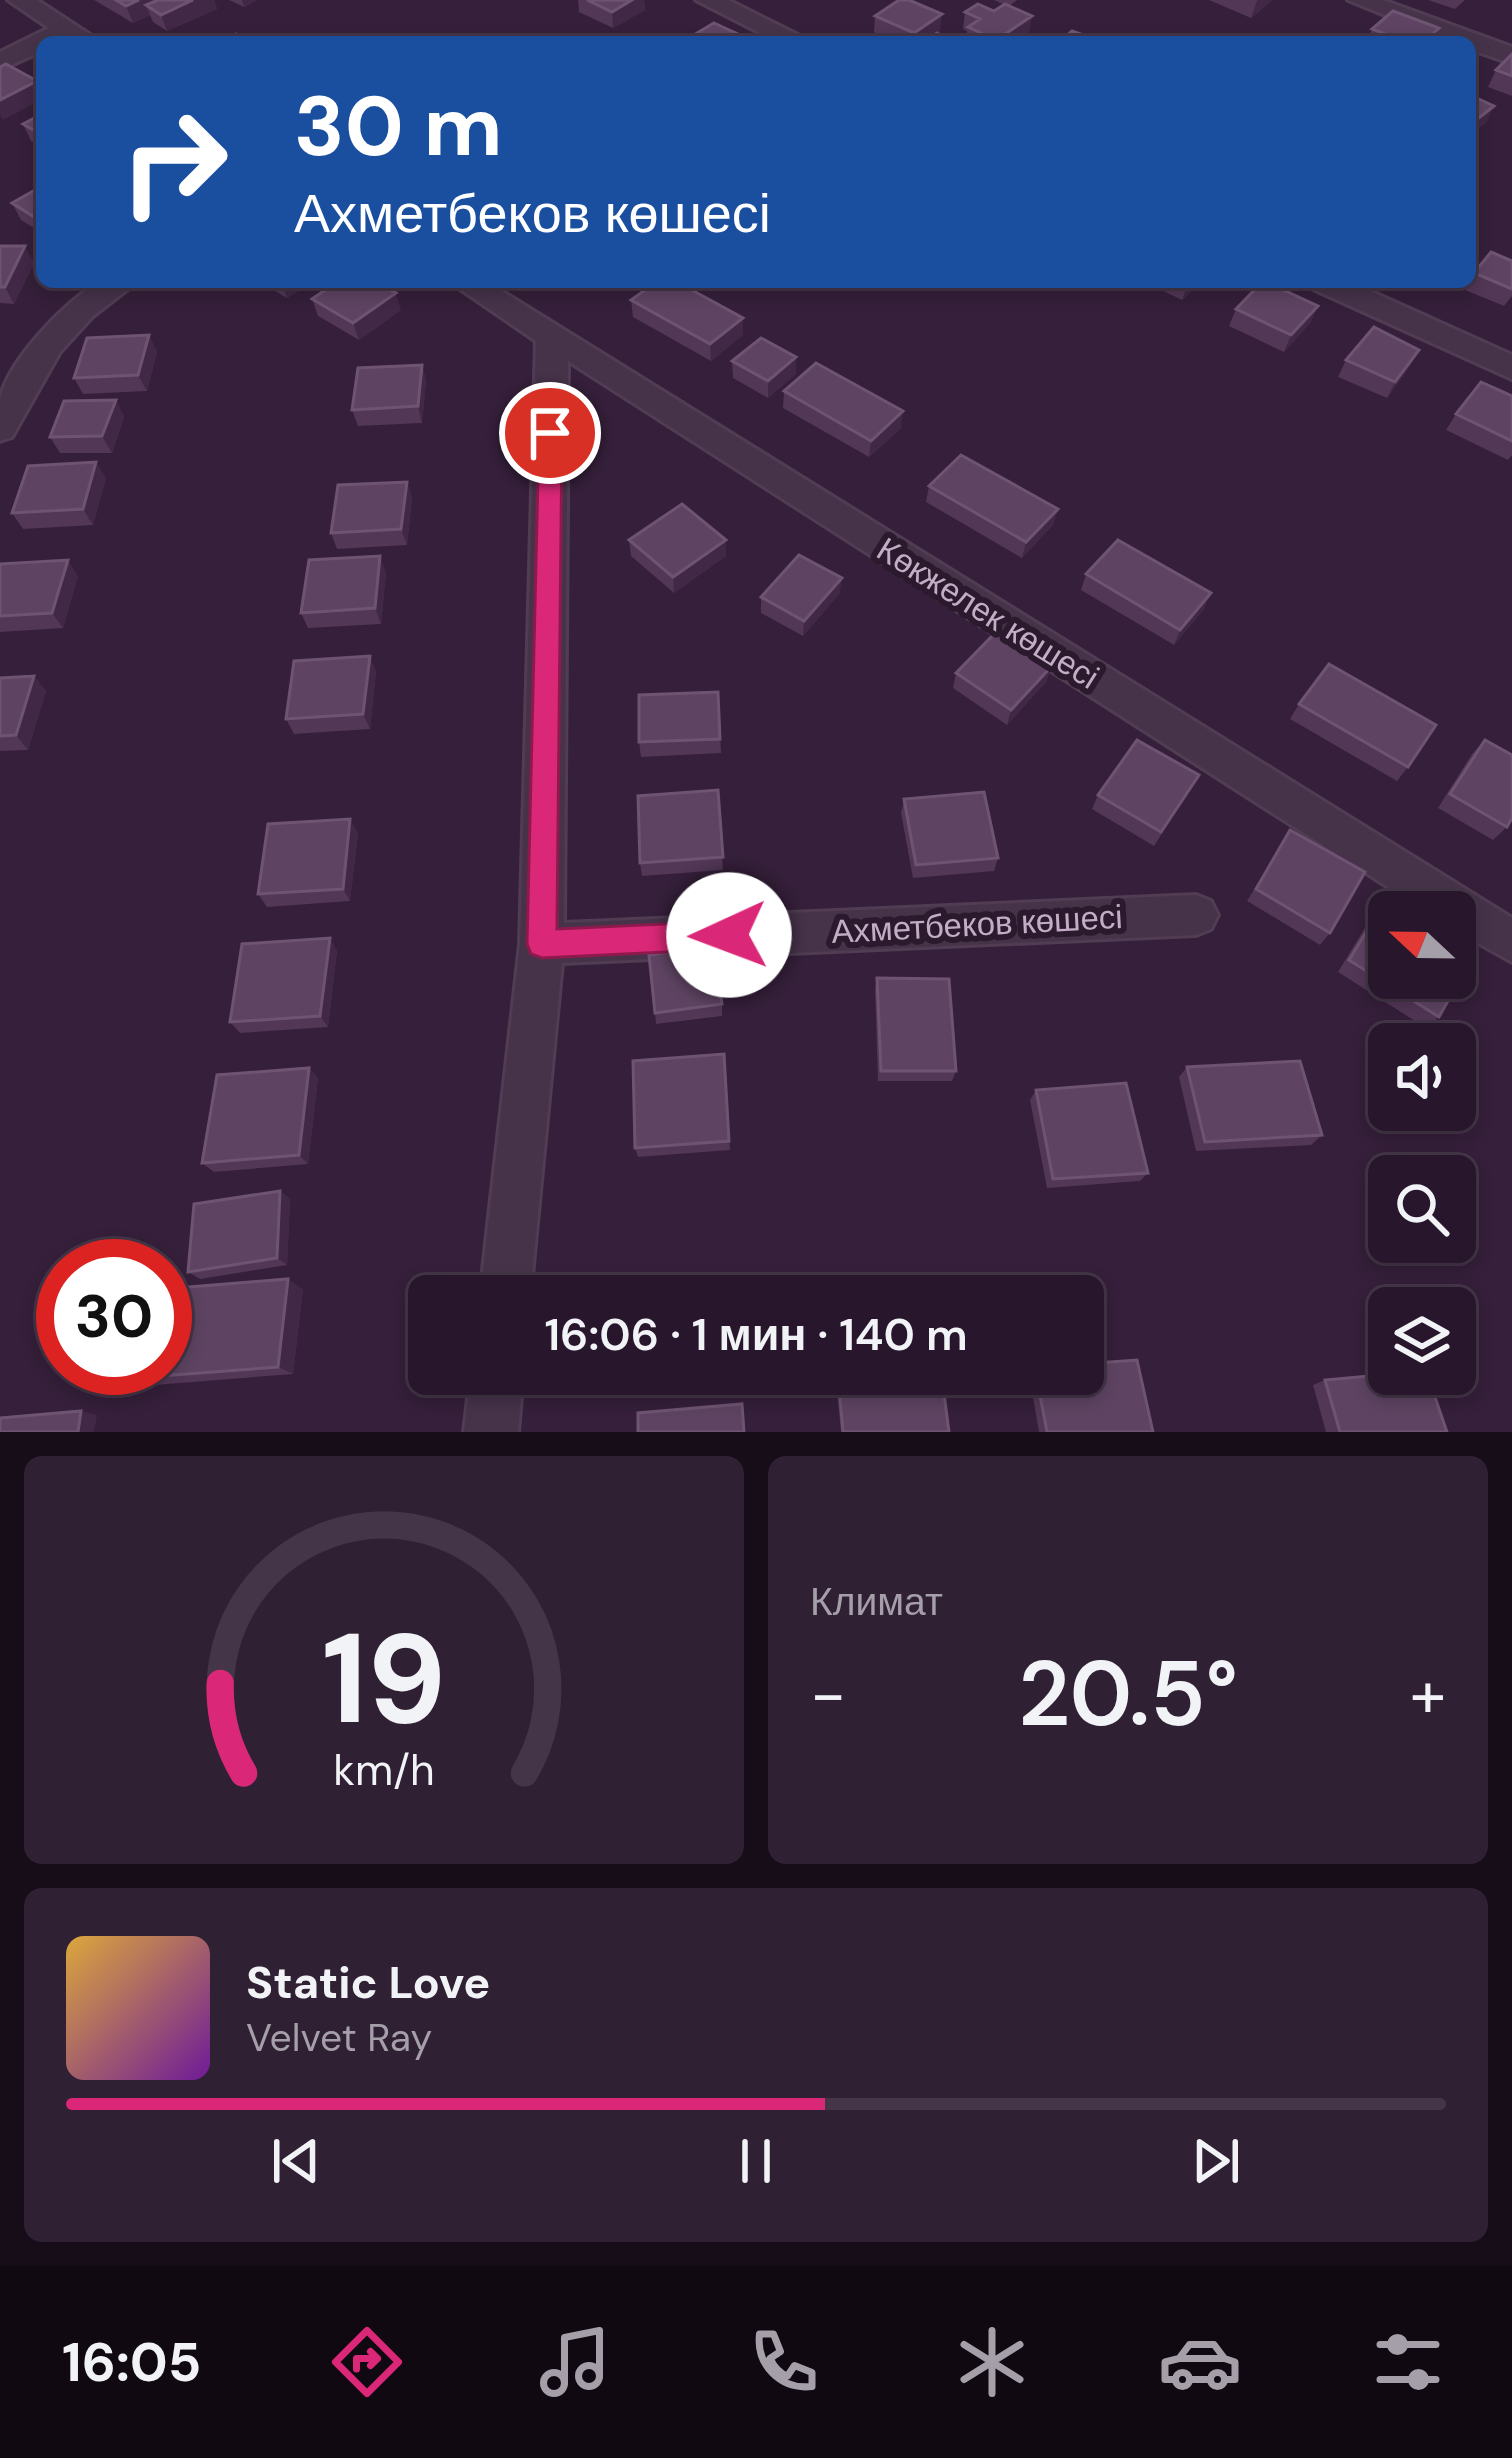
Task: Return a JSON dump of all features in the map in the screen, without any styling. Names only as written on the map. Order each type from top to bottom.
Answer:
[{"type":"street","points":[[20,0],[78,36]]},
{"type":"street","points":[[707,0],[786,36]]},
{"type":"street","points":[[1360,0],[1458,36]]},
{"type":"street","points":[[1476,43],[1512,56]]},
{"type":"street","points":[[0,62],[36,50]]},
{"type":"street","points":[[0,429],[34,359],[68,322],[114,288]]},
{"type":"street","name":"Көкжелек көшесі","points":[[474,288],[1512,942]]},
{"type":"street","points":[[1337,288],[1512,368]]},
{"type":"street","points":[[507,1275],[542,944],[552,340]]},
{"type":"street","name":"Ахметбеков көшесі","points":[[542,944],[1196,915]]},
{"type":"street","points":[[490,1432],[494,1395]]},
{"type":"building","points":[[158,0],[193,0],[161,15],[146,5]]},
{"type":"building","points":[[587,0],[632,0],[612,12]]},
{"type":"building","points":[[899,0],[942,14],[914,33],[875,16]]},
{"type":"building","points":[[978,4],[994,11],[1005,4],[1032,16],[1002,36],[987,36],[968,27],[980,19],[965,12]]},
{"type":"building","points":[[1393,11],[1439,28],[1430,36],[1390,36],[1372,29]]},
{"type":"building","points":[[714,23],[742,36],[692,36]]},
{"type":"building","points":[[1512,54],[1512,76],[1496,70]]},
{"type":"building","points":[[6,64],[36,82],[0,100],[0,67]]},
{"type":"building","points":[[1476,98],[1494,106],[1476,120]]},
{"type":"building","points":[[36,117],[36,132],[23,124]]},
{"type":"building","points":[[36,189],[36,218],[12,203]]},
{"type":"building","points":[[0,246],[25,246],[5,287],[0,287]]},
{"type":"building","points":[[1491,252],[1512,261],[1512,289],[1476,274]]},
{"type":"building","points":[[328,288],[387,288],[396,293],[353,323],[312,299]]},
{"type":"building","points":[[648,288],[688,288],[743,318],[710,344],[631,300]]},
{"type":"building","points":[[1256,288],[1279,288],[1318,306],[1291,335],[1236,309]]},
{"type":"building","points":[[1374,327],[1419,350],[1395,382],[1346,360]]},
{"type":"building","points":[[149,335],[138,375],[74,378],[87,338]]},
{"type":"building","points":[[761,338],[796,357],[768,381],[732,361]]},
{"type":"building","points":[[816,363],[903,411],[871,441],[784,391]]},
{"type":"building","points":[[422,365],[418,406],[352,410],[358,368]]},
{"type":"building","points":[[1481,382],[1512,396],[1512,441],[1456,414]]},
{"type":"building","points":[[116,400],[102,436],[50,437],[64,401]]},
{"type":"building","points":[[961,455],[1058,509],[1026,542],[929,486]]},
{"type":"building","points":[[96,462],[83,509],[12,513],[28,466]]},
{"type":"building","points":[[407,482],[401,529],[331,533],[338,485]]},
{"type":"building","points":[[682,504],[726,540],[673,577],[629,540]]},
{"type":"building","points":[[1118,540],[1211,593],[1180,630],[1086,574]]},
{"type":"building","points":[[799,555],[842,578],[804,621],[761,597]]},
{"type":"building","points":[[380,556],[375,608],[301,613],[309,560]]},
{"type":"building","points":[[68,560],[52,613],[0,616],[0,564]]},
{"type":"building","points":[[996,632],[1051,667],[1011,710],[956,673]]},
{"type":"building","points":[[370,656],[363,714],[286,719],[294,661]]},
{"type":"building","points":[[1329,664],[1436,725],[1408,767],[1299,704]]},
{"type":"building","points":[[34,676],[16,735],[0,736],[0,678]]},
{"type":"building","points":[[718,692],[720,739],[639,742],[639,695]]},
{"type":"building","points":[[1137,740],[1199,775],[1161,832],[1098,795]]},
{"type":"building","points":[[1485,740],[1512,755],[1512,818],[1507,827],[1450,794]]},
{"type":"building","points":[[718,790],[723,857],[640,863],[638,796]]},
{"type":"building","points":[[984,792],[998,858],[916,865],[904,799]]},
{"type":"building","points":[[350,819],[343,889],[258,894],[268,824]]},
{"type":"building","points":[[1290,830],[1365,872],[1330,933],[1256,889]]},
{"type":"building","points":[[1368,929],[1368,972],[1349,960]]},
{"type":"building","points":[[330,938],[320,1016],[230,1022],[242,944]]},
{"type":"building","points":[[714,946],[722,1004],[655,1013],[649,955]]},
{"type":"building","points":[[877,978],[949,979],[956,1071],[881,1071]]},
{"type":"building","points":[[1411,999],[1449,999],[1439,1017]]},
{"type":"building","points":[[724,1054],[729,1141],[635,1148],[633,1061]]},
{"type":"building","points":[[1300,1061],[1322,1135],[1205,1142],[1187,1067]]},
{"type":"building","points":[[309,1068],[299,1155],[202,1163],[217,1075]]},
{"type":"building","points":[[1126,1083],[1148,1173],[1053,1179],[1036,1090]]},
{"type":"building","points":[[280,1191],[277,1258],[192,1271],[194,1204]]},
{"type":"building","points":[[288,1279],[278,1367],[192,1374],[192,1287]]},
{"type":"building","points":[[1137,1360],[1153,1432],[1047,1432],[1040,1395],[1104,1395],[1104,1362]]},
{"type":"building","points":[[1368,1376],[1368,1395],[1434,1395],[1447,1432],[1340,1432],[1325,1380]]},
{"type":"building","points":[[840,1395],[944,1395],[949,1432],[843,1432]]},
{"type":"building","points":[[742,1404],[744,1432],[638,1432],[638,1413]]},
{"type":"building","points":[[81,1411],[78,1432],[0,1432],[0,1418]]},
{"type":"route","points":[[550,433],[542,944],[729,935]]}]
